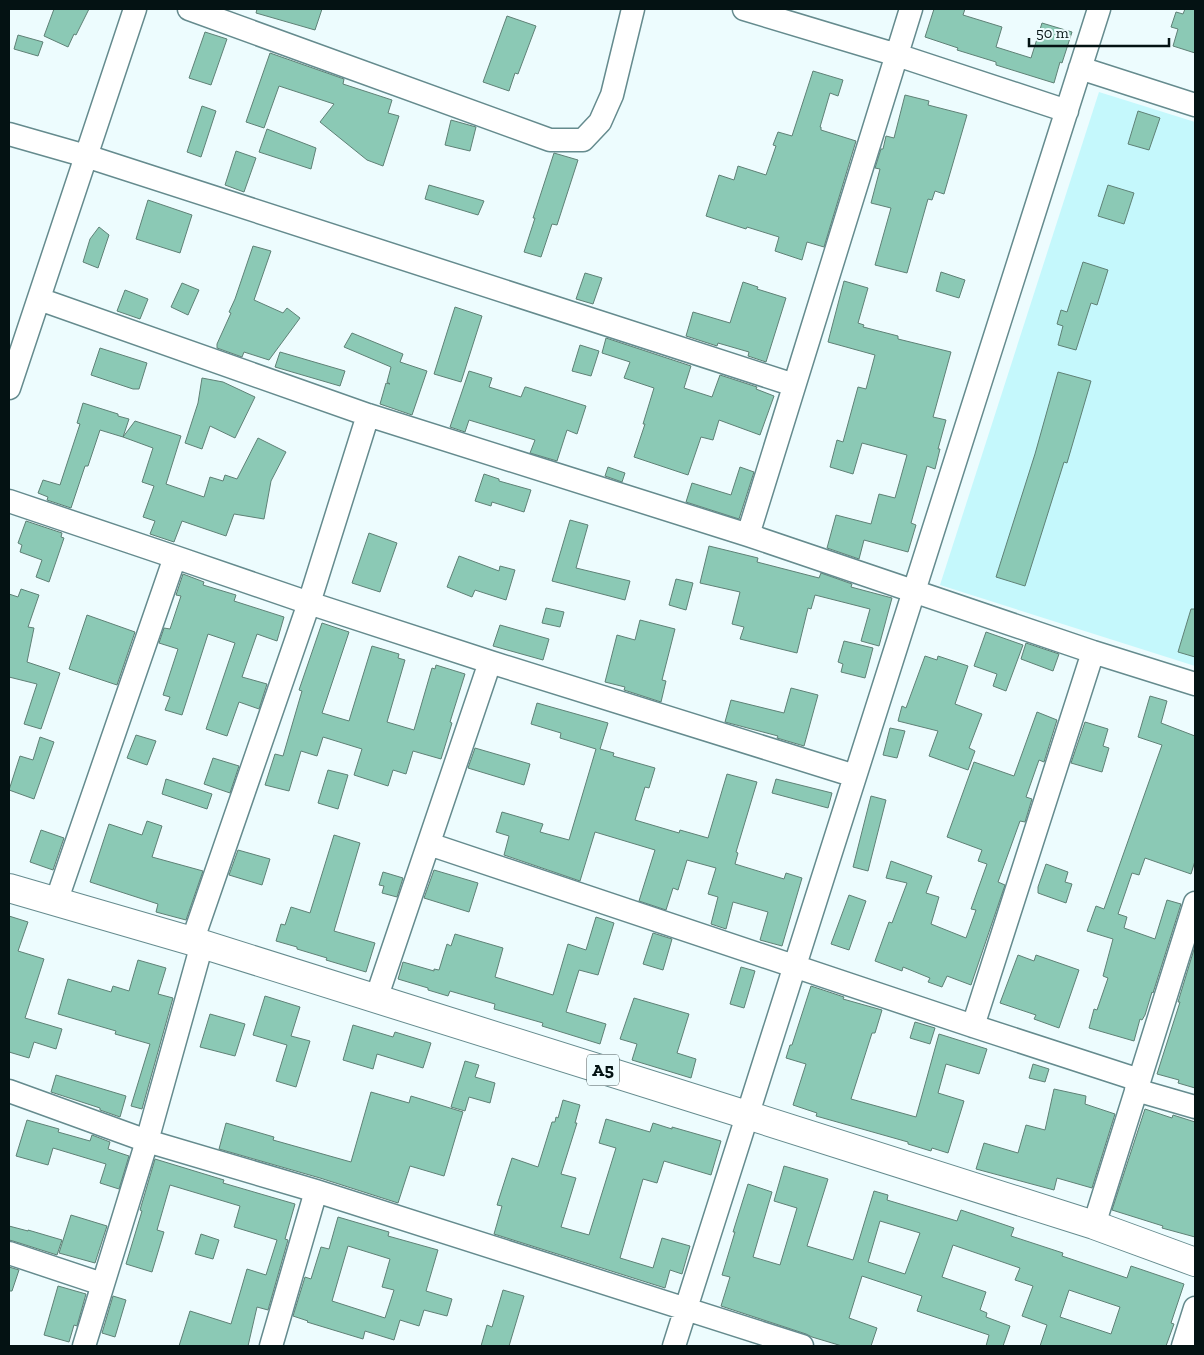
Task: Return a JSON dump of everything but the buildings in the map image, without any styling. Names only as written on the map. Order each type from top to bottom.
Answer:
[{"type":"main road","name":"A5","points":[[9,888],[197,943],[747,1115],[1094,1225],[1195,1262]]},
{"type":"street","points":[[9,388],[135,9]]},
{"type":"street","points":[[188,9],[550,140],[582,140],[600,122],[612,95],[632,9]]},
{"type":"street","points":[[744,9],[897,55],[1067,112]]},
{"type":"street","points":[[748,535],[912,9]]},
{"type":"street","points":[[674,1346],[1099,9]]},
{"type":"street","points":[[1080,68],[1195,105]]},
{"type":"street","points":[[9,134],[86,156],[794,385]]},
{"type":"street","points":[[39,299],[368,415],[748,535],[1092,652],[1195,684]]},
{"type":"street","points":[[84,1346],[147,1141],[197,943],[309,603],[368,415]]},
{"type":"street","points":[[9,502],[490,662],[855,776]]},
{"type":"street","points":[[56,902],[175,557]]},
{"type":"street","points":[[973,1026],[1092,652]]},
{"type":"street","points":[[376,999],[490,662]]},
{"type":"street","points":[[429,844],[973,1026],[1195,1107]]},
{"type":"street","points":[[1094,1225],[1195,903]]},
{"type":"street","points":[[9,1091],[147,1141],[316,1191],[802,1346]]},
{"type":"street","points":[[271,1346],[316,1191]]},
{"type":"street","points":[[9,1253],[102,1284]]},
{"type":"street","points":[[1183,1346],[1195,1308]]},
{"type":"shaded area","points":[[1099,92],[1195,122],[1195,666],[940,585]]}]
